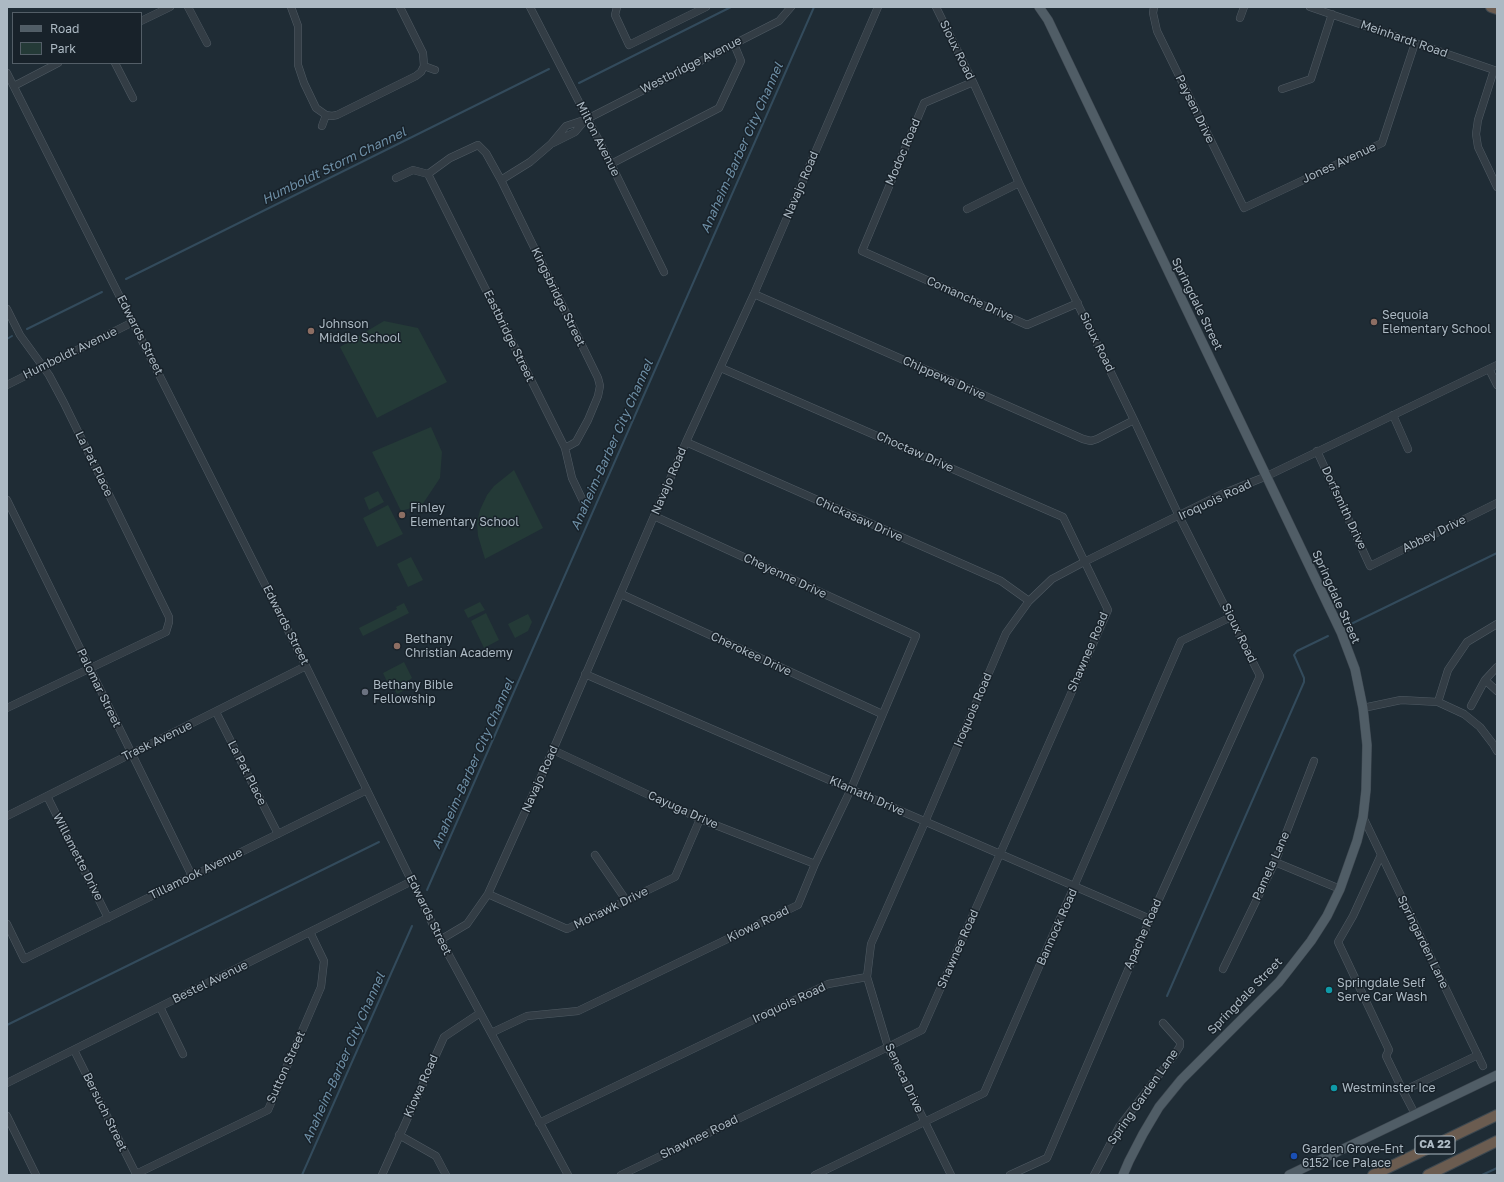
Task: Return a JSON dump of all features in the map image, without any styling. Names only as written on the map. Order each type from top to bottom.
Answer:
[{"type":"highway","points":[[1491,7],[1497,9]]},
{"type":"highway","name":"CA 22","points":[[1373,1175],[1497,1115]]},
{"type":"highway","name":"CA 22","points":[[1428,1175],[1497,1141]]},
{"type":"main road","name":"Springdale Street","points":[[1039,7],[1048,20],[1341,632],[1355,669],[1363,708],[1367,745],[1366,790],[1363,818],[1357,841],[1340,889],[1327,916],[1311,941],[1279,982],[1185,1075],[1160,1107],[1143,1134],[1128,1161],[1123,1175]]},
{"type":"main road","points":[[1289,1175],[1497,1075]]},
{"type":"street","points":[[142,21],[170,7]]},
{"type":"street","points":[[188,7],[207,43]]},
{"type":"street","points":[[292,7],[298,26],[298,56],[300,74],[316,108],[326,115],[337,115],[409,80],[416,76],[424,66],[423,53],[400,7]]},
{"type":"street","name":"Milton Avenue","points":[[530,7],[611,164],[664,272]]},
{"type":"street","points":[[617,7],[615,15],[628,45],[706,7]]},
{"type":"street","name":"Westbridge Avenue","points":[[501,180],[530,162],[551,144],[566,126],[587,118],[779,21],[791,7]]},
{"type":"street","name":"Navajo Road","points":[[440,940],[467,924],[488,894],[553,750],[686,442],[754,294],[878,7]]},
{"type":"street","name":"Sioux Road","points":[[936,7],[1179,516],[1260,676]]},
{"type":"street","name":"Paysen Drive","points":[[1154,7],[1153,13],[1157,31],[1244,208]]},
{"type":"street","points":[[1240,18],[1244,7]]},
{"type":"street","name":"Meinhardt Road","points":[[1310,7],[1495,71]]},
{"type":"street","points":[[1282,89],[1311,79],[1332,14]]},
{"type":"street","name":"Jones Avenue","points":[[1244,208],[1382,143],[1415,43]]},
{"type":"street","points":[[611,164],[719,108],[741,61],[734,44]]},
{"type":"street","points":[[14,86],[56,64]]},
{"type":"street","points":[[116,64],[133,98]]},
{"type":"street","points":[[424,66],[435,70]]},
{"type":"street","points":[[1495,71],[1478,120],[1476,134],[1478,147],[1497,187]]},
{"type":"street","name":"Edwards Street","points":[[7,73],[306,666],[440,940],[568,1175]]},
{"type":"street","name":"Modoc Road","points":[[862,251],[924,102],[973,82]]},
{"type":"street","points":[[322,126],[326,115]]},
{"type":"street","name":"Kingsbridge Street","points":[[428,174],[450,158],[478,145],[486,153],[501,180],[598,378],[600,386],[598,396],[588,420],[576,442],[565,448]]},
{"type":"street","points":[[396,178],[413,170],[428,174]]},
{"type":"street","name":"Eastbridge Street","points":[[428,174],[565,448],[572,478],[583,501]]},
{"type":"street","points":[[967,209],[1019,183]]},
{"type":"street","name":"Comanche Drive","points":[[862,251],[1027,325],[1078,303]]},
{"type":"street","name":"Chippewa Drive","points":[[754,294],[1083,439],[1091,441],[1097,439],[1134,420]]},
{"type":"street","name":"La Pat Place","points":[[7,309],[19,333],[43,367],[64,403],[169,618],[169,626],[166,632],[90,668]]},
{"type":"street","name":"Humboldt Avenue","points":[[7,385],[133,322]]},
{"type":"street","name":"Iroquois Road","points":[[539,1123],[828,984],[867,977],[871,944],[1006,633],[1029,600],[1052,579],[1222,494],[1267,476],[1497,365]]},
{"type":"street","name":"Choctaw Drive","points":[[721,368],[1063,517],[1084,562]]},
{"type":"street","points":[[1489,369],[1497,385]]},
{"type":"street","points":[[1393,415],[1408,449]]},
{"type":"street","name":"Chickasaw Drive","points":[[686,442],[1001,581],[1029,600]]},
{"type":"street","name":"Dorfsmith Drive","points":[[1317,451],[1370,566]]},
{"type":"street","name":"Palomar Street","points":[[7,500],[192,876]]},
{"type":"street","name":"Abbey Drive","points":[[1370,566],[1497,503]]},
{"type":"street","name":"Cheyenne Drive","points":[[654,516],[916,636]]},
{"type":"street","name":"Shawnee Road","points":[[621,1175],[922,1030],[1108,610],[1084,562]]},
{"type":"street","name":"Cherokee Drive","points":[[621,594],[882,714]]},
{"type":"street","name":"Bannock Road","points":[[815,1175],[984,1093],[1181,641],[1231,617]]},
{"type":"street","points":[[1438,702],[1448,670],[1467,642],[1497,624]]},
{"type":"street","name":"Kiowa Road","points":[[491,1034],[527,1016],[578,1011],[798,905],[815,864],[851,789],[916,636]]},
{"type":"street","name":"Trask Avenue","points":[[7,816],[306,666]]},
{"type":"street","points":[[1471,706],[1485,680],[1497,667]]},
{"type":"street","points":[[7,708],[90,668]]},
{"type":"street","name":"Klamath Drive","points":[[585,674],[1150,919]]},
{"type":"street","name":"Apache Road","points":[[1010,1175],[1046,1158],[1150,919],[1260,676]]},
{"type":"street","points":[[1485,680],[1497,691]]},
{"type":"street","points":[[1363,708],[1401,700],[1438,702],[1464,714],[1480,726],[1494,744],[1497,751]]},
{"type":"street","name":"La Pat Place","points":[[216,712],[278,834]]},
{"type":"street","name":"Cayuga Drive","points":[[553,750],[700,818],[815,864]]},
{"type":"street","name":"Pamela Lane","points":[[1222,969],[1275,862],[1314,761]]},
{"type":"street","name":"Tillamook Avenue","points":[[7,924],[24,959],[367,790]]},
{"type":"street","name":"Willamette Drive","points":[[47,796],[108,918]]},
{"type":"street","name":"Mohawk Drive","points":[[488,894],[567,929],[675,876],[700,818]]},
{"type":"street","name":"Springarden Lane","points":[[1363,818],[1483,1066]]},
{"type":"street","points":[[594,855],[626,900]]},
{"type":"street","points":[[1381,855],[1338,942],[1389,1050],[1386,1056],[1415,1114]]},
{"type":"street","points":[[1275,862],[1340,889]]},
{"type":"street","name":"Bestel Avenue","points":[[7,1083],[412,881]]},
{"type":"street","name":"Sutton Street","points":[[136,1174],[268,1110],[321,987],[324,961],[310,932]]},
{"type":"street","name":"Seneca Drive","points":[[867,977],[888,1047],[951,1175]]},
{"type":"street","points":[[160,1007],[183,1054]]},
{"type":"street","name":"Kiowa Road","points":[[382,1175],[444,1037],[480,1013]]},
{"type":"street","name":"Spring Garden Lane","points":[[1094,1175],[1119,1127],[1180,1046],[1180,1042],[1163,1024]]},
{"type":"street","name":"Bersuch Street","points":[[74,1050],[136,1174]]},
{"type":"street","points":[[1403,1091],[1478,1055]]},
{"type":"street","points":[[7,1116],[36,1175]]},
{"type":"street","points":[[399,1135],[436,1156],[446,1175]]},
{"type":"green space","points":[[384,321],[418,328],[447,382],[377,418],[340,347]]},
{"type":"green space","points":[[431,427],[442,452],[440,478],[422,505],[401,511],[372,452]]},
{"type":"green space","points":[[514,470],[543,528],[485,559],[478,536],[477,523],[480,510],[487,495],[494,486]]},
{"type":"green space","points":[[378,491],[384,502],[369,510],[364,498]]},
{"type":"green space","points":[[388,505],[403,534],[377,547],[363,518]]},
{"type":"green space","points":[[411,557],[423,580],[408,587],[397,564]]},
{"type":"green space","points":[[480,602],[485,610],[468,618],[464,610]]},
{"type":"green space","points":[[404,603],[409,613],[363,636],[359,628],[397,609],[396,607]]},
{"type":"green space","points":[[486,613],[499,640],[484,648],[471,621]]},
{"type":"green space","points":[[528,614],[532,622],[528,631],[515,638],[508,624]]},
{"type":"green space","points":[[404,662],[412,678],[408,681],[411,687],[397,694],[394,689],[391,690],[383,673]]},
{"type":"waterway","name":"Humboldt Storm Channel","points":[[579,83],[731,7]]},
{"type":"waterway","name":"Anaheim-Barber City Channel","points":[[427,890],[814,7]]},
{"type":"waterway","name":"Humboldt Storm Channel","points":[[126,279],[549,69]]},
{"type":"waterway","points":[[27,329],[102,292]]},
{"type":"waterway","name":"Humboldt Storm Channel","points":[[7,339],[12,336]]},
{"type":"waterway","points":[[1351,624],[1497,553]]},
{"type":"waterway","points":[[1167,996],[1304,682],[1304,678],[1294,655],[1297,651],[1328,636]]},
{"type":"waterway","points":[[7,1025],[379,842]]},
{"type":"waterway","name":"Anaheim-Barber City Channel","points":[[302,1175],[412,926]]},
{"type":"waterway","points":[[1482,1175],[1497,1168]]},
{"type":"place","name":"Sequoia Elementary School","points":[[1374,322]]},
{"type":"place","name":"Johnson Middle School","points":[[311,331]]},
{"type":"place","name":"Finley Elementary School","points":[[402,515]]},
{"type":"place","name":"Bethany Christian Academy","points":[[397,646]]},
{"type":"place","name":"Bethany Bible Fellowship","points":[[365,692]]},
{"type":"place","name":"Springdale Self Serve Car Wash","points":[[1329,990]]},
{"type":"place","name":"Westminster Ice","points":[[1334,1088]]},
{"type":"place","name":"Garden Grove-Ent 6152 Ice Palace","points":[[1294,1156]]}]
